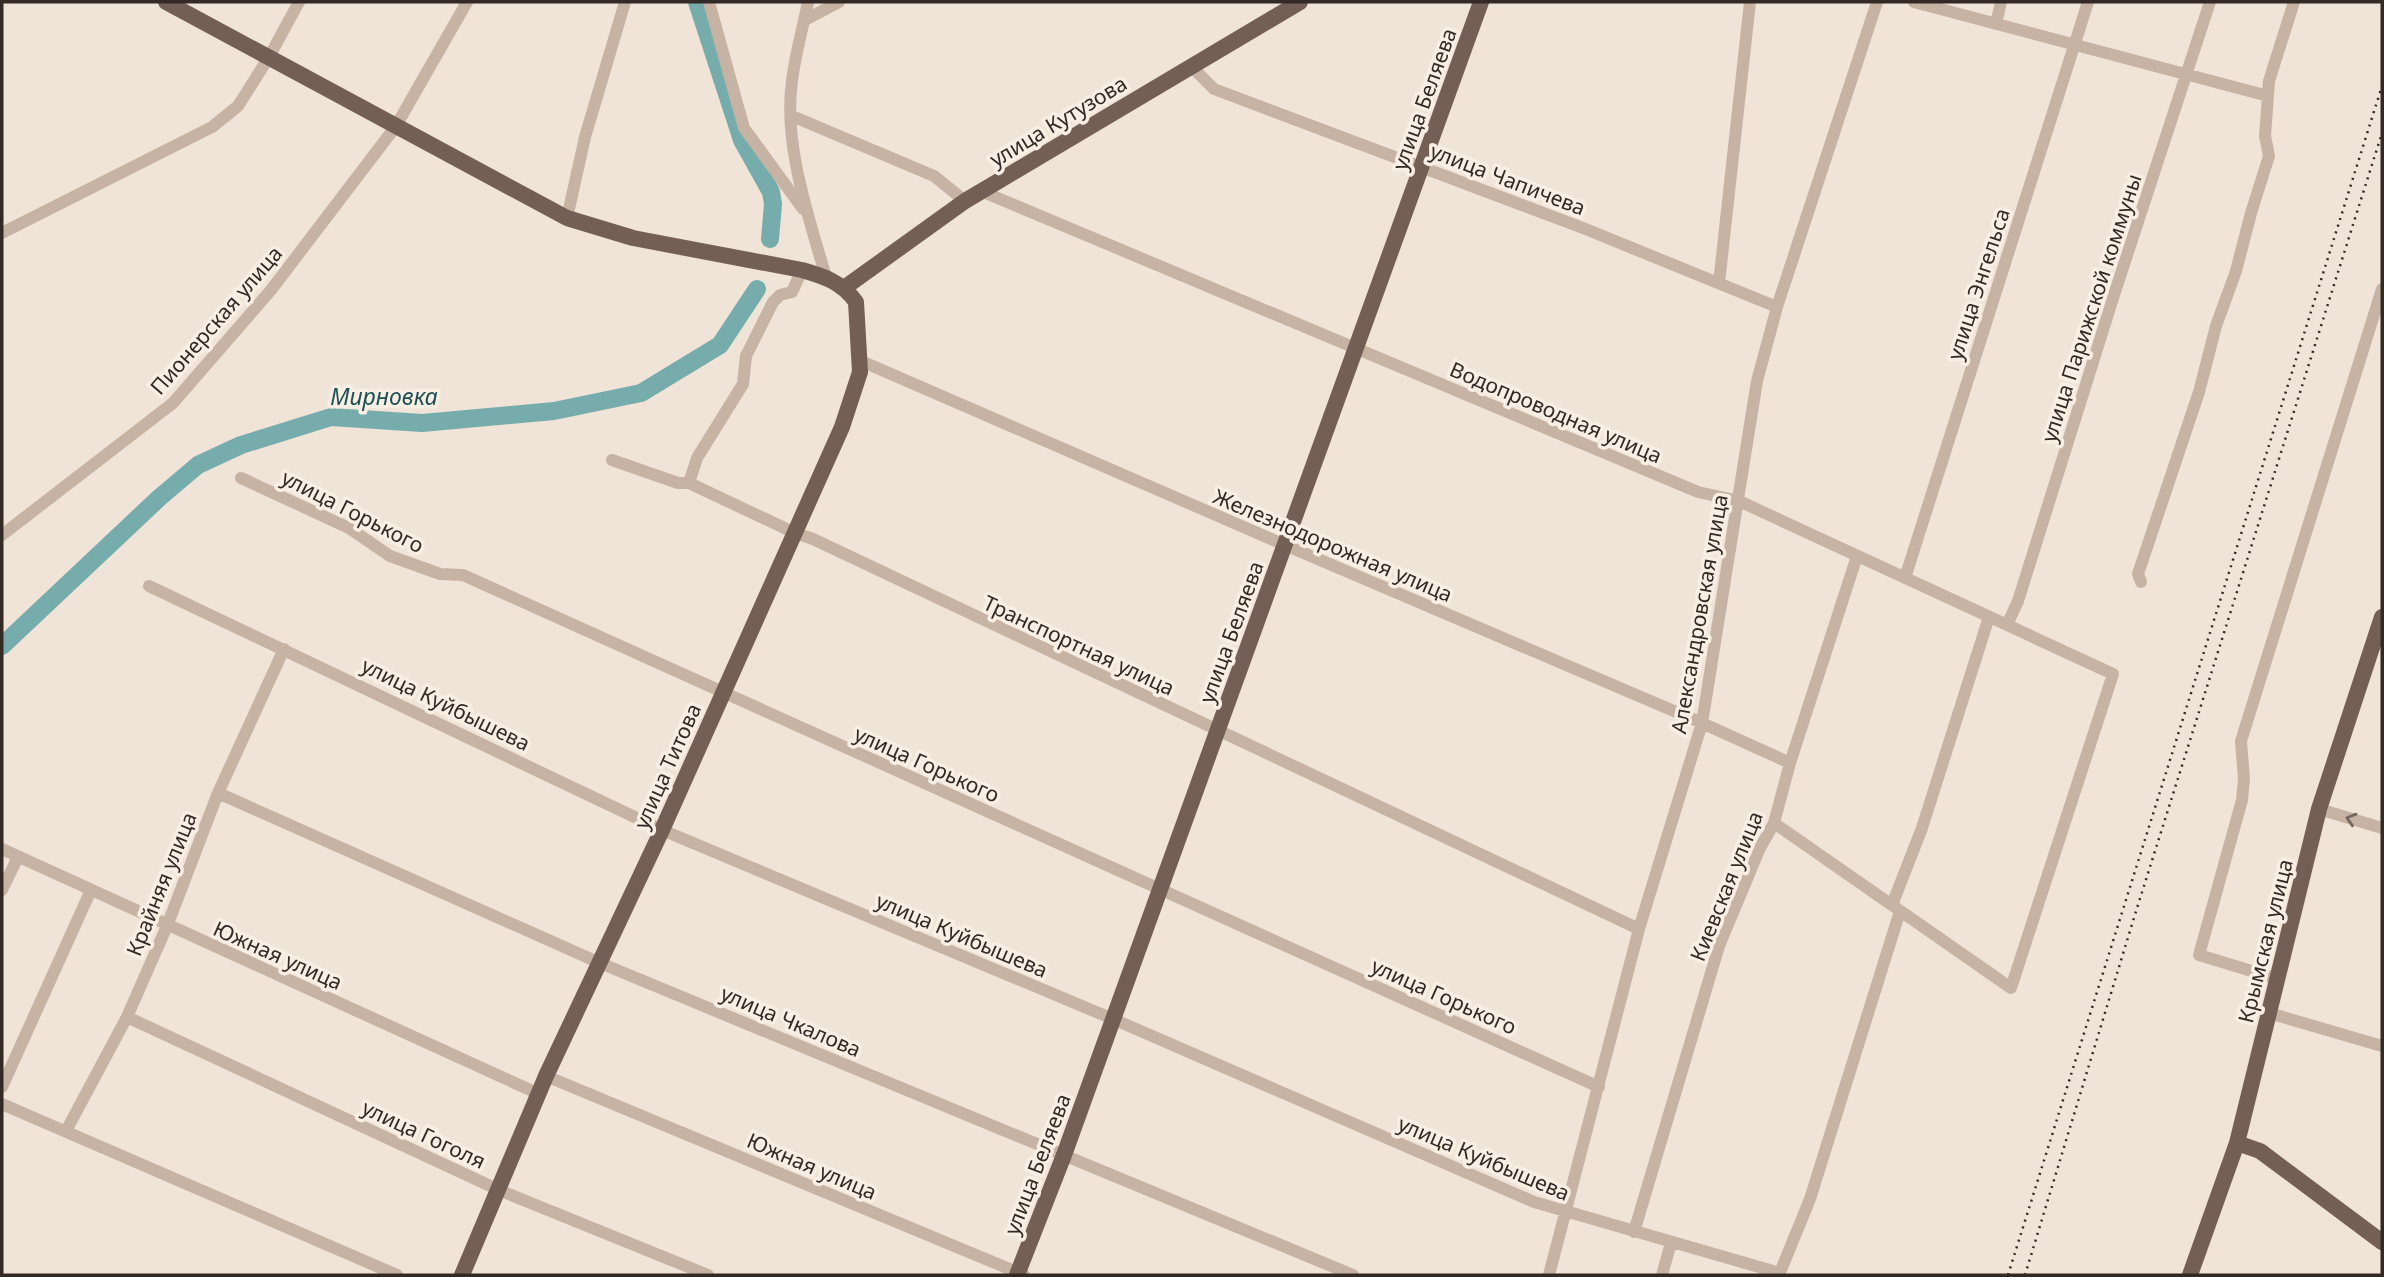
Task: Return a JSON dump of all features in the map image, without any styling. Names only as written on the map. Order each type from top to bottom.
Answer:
[{"type":"main road","points":[[166,2],[567,218],[633,238],[802,270],[826,277],[844,288]]},
{"type":"main road","name":"улица Кутузова","points":[[844,288],[965,201],[1300,2]]},
{"type":"main road","name":"улица Беляева","points":[[1019,1274],[1481,2]]},
{"type":"main road","name":"улица Титова","points":[[462,1275],[546,1076],[662,830],[842,427],[861,361],[856,302],[844,288]]},
{"type":"main road","name":"Крымская улица","points":[[2190,1275],[2237,1143],[2319,809],[2382,617]]},
{"type":"main road","points":[[2237,1143],[2260,1151],[2382,1242]]},
{"type":"street","points":[[2,233],[212,127],[238,106],[299,2]]},
{"type":"street","name":"Пионерская улица","points":[[2,535],[173,403],[271,290],[396,126],[467,2]]},
{"type":"street","points":[[567,218],[585,137],[625,2]]},
{"type":"street","points":[[709,2],[744,128],[810,218]]},
{"type":"street","points":[[808,2],[791,83],[792,116],[801,191],[826,277]]},
{"type":"street","points":[[805,20],[839,2]]},
{"type":"street","points":[[1719,283],[1750,2]]},
{"type":"street","name":"Александровская улица","points":[[1549,1275],[1639,929],[1702,723],[1757,380],[1777,307],[1877,2]]},
{"type":"street","points":[[1914,2],[2268,96]]},
{"type":"street","points":[[1996,24],[2001,2]]},
{"type":"street","name":"улица Энгельса","points":[[1905,578],[2088,2]]},
{"type":"street","name":"улица Парижской коммуны","points":[[2007,625],[2018,601],[2210,2]]},
{"type":"street","points":[[2141,582],[2138,574],[2199,392],[2216,326],[2236,271],[2269,156],[2265,136],[2269,82],[2294,2]]},
{"type":"street","name":"улица Чапичева","points":[[1191,66],[1213,89],[1583,228],[1777,307]]},
{"type":"street","points":[[792,116],[934,176],[965,201]]},
{"type":"street","name":"Водопроводная улица","points":[[981,191],[1698,492],[1739,501],[2113,674],[2011,988],[1896,908]]},
{"type":"street","points":[[689,482],[697,458],[743,384],[746,356],[773,302],[780,295],[792,292],[802,270]]},
{"type":"street","points":[[2278,979],[2199,955],[2242,800],[2245,779],[2241,741],[2382,289]]},
{"type":"street","name":"Железнодорожная улица","points":[[861,361],[1790,763]]},
{"type":"street","name":"Транспортная улица","points":[[612,460],[678,482],[689,482],[1639,929]]},
{"type":"street","name":"улица Горького","points":[[241,478],[349,528],[390,556],[440,574],[463,575],[1599,1087]]},
{"type":"street","name":"Киевская улица","points":[[1634,1232],[1719,946],[1760,848],[1774,823],[1790,763],[1857,556]]},
{"type":"street","name":"улица Куйбышева","points":[[149,586],[662,830],[1113,1019],[1534,1202],[1779,1274]]},
{"type":"street","points":[[1779,1274],[1810,1199],[1896,908],[1989,617]]},
{"type":"street","name":"Крайняя улица","points":[[66,1131],[127,1017],[167,926],[218,793],[284,649]]},
{"type":"street","name":"улица Чкалова","points":[[218,793],[600,963],[1353,1275]]},
{"type":"street","points":[[2319,809],[2382,828]]},
{"type":"street","points":[[1774,823],[1896,908]]},
{"type":"street","name":"Южная улица","points":[[2,849],[539,1094]]},
{"type":"street","points":[[2,890],[18,857]]},
{"type":"street","points":[[2,1087],[91,890]]},
{"type":"street","points":[[2269,1013],[2382,1046]]},
{"type":"street","name":"улица Гоголя","points":[[127,1017],[499,1190],[708,1275]]},
{"type":"street","name":"Южная улица","points":[[546,1076],[1019,1274]]},
{"type":"street","points":[[2,1104],[397,1275]]},
{"type":"street","points":[[1662,1275],[1671,1243]]},
{"type":"waterway","name":"Мирновка","points":[[697,2],[742,140],[771,192],[773,204],[770,239]]},
{"type":"waterway","name":"Мирновка","points":[[2,646],[159,498],[198,465],[241,445],[331,417],[422,423],[554,411],[641,393],[720,345],[757,289]]},
{"type":"railway","points":[[2008,1275],[2382,86]]},
{"type":"railway","points":[[2025,1275],[2137,908],[2382,133]]}]
